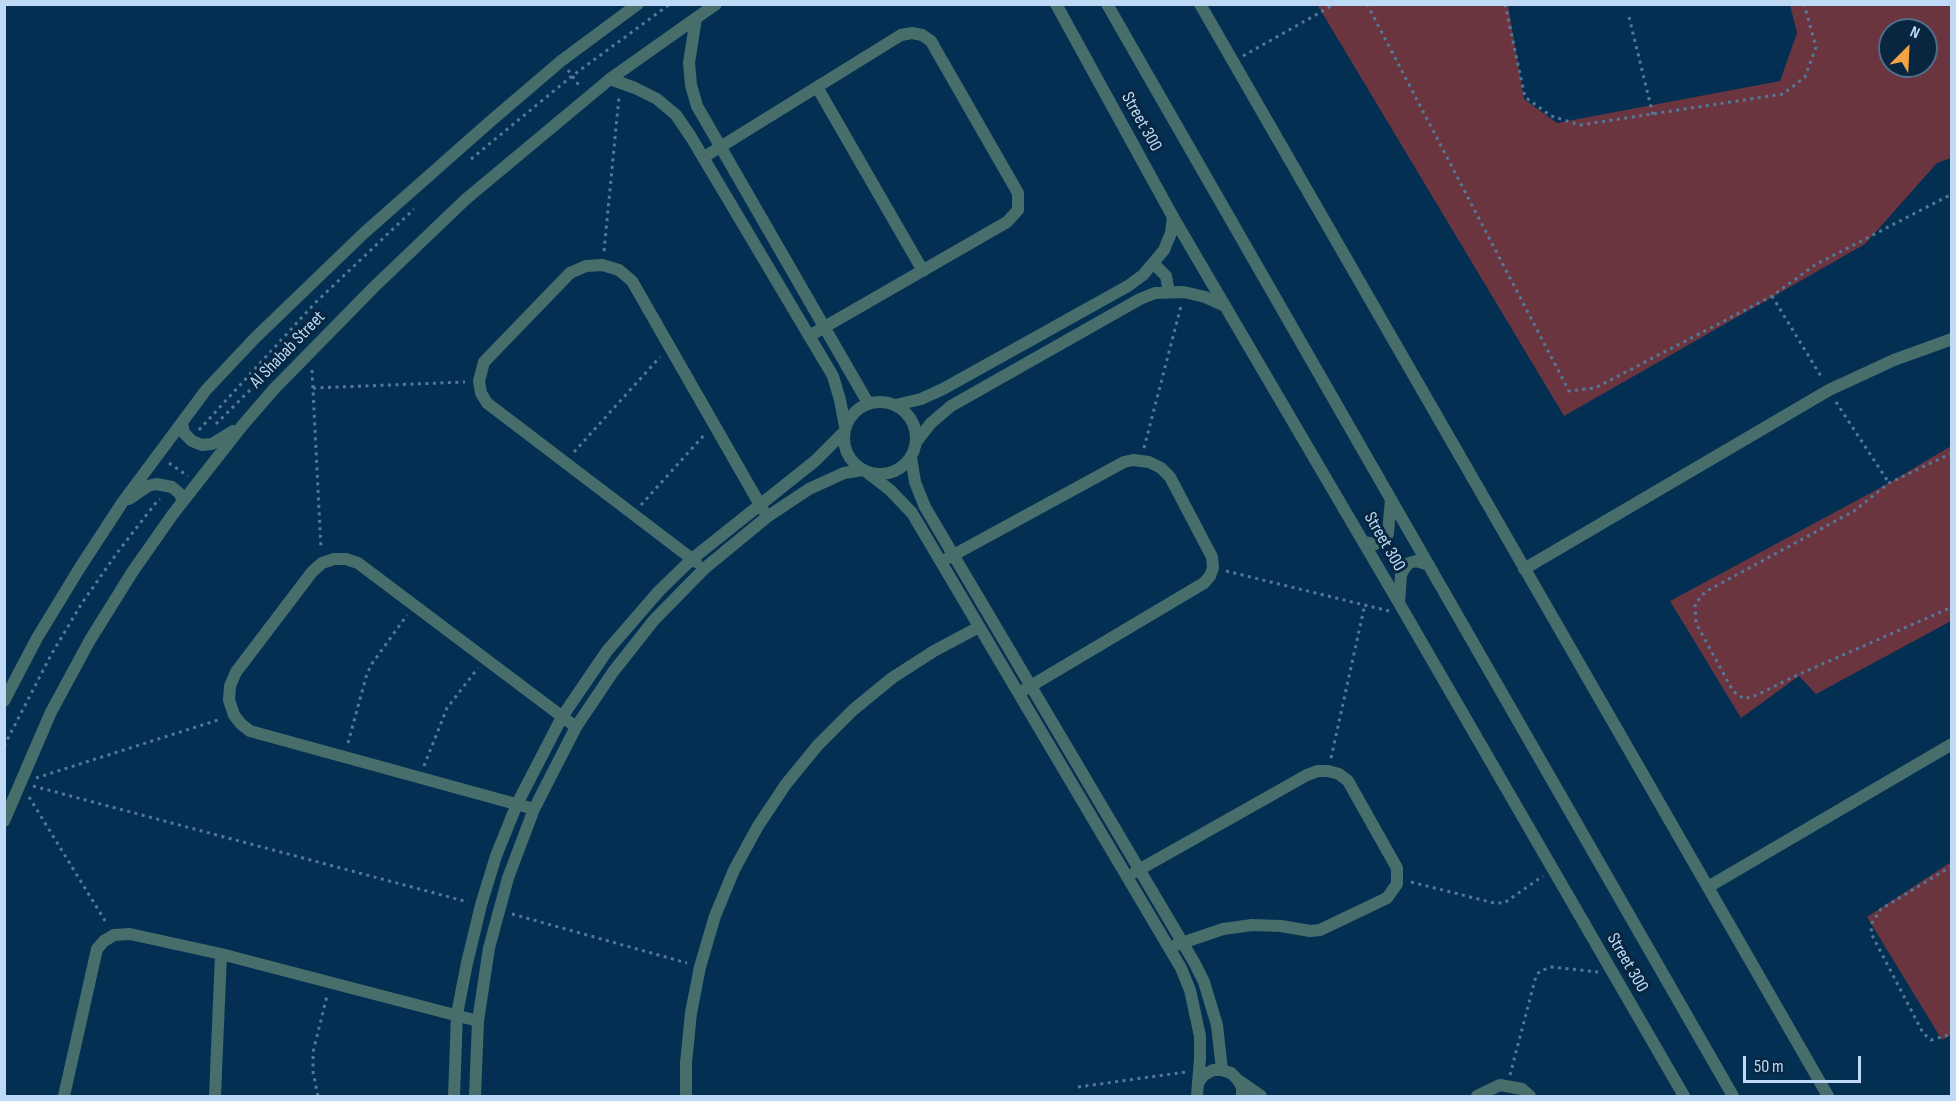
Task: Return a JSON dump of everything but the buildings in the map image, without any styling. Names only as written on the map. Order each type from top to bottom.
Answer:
[{"type":"street","name":"Al Shabab Street","points":[[4,701],[37,638],[122,503],[206,390],[255,338],[364,232],[561,61],[638,4]]},
{"type":"street","name":"Al Shabab Street","points":[[4,822],[51,712],[90,640],[133,571],[183,500],[242,426],[374,287],[466,199],[587,98],[615,81],[716,4]]},
{"type":"street","name":"Street 300","points":[[1056,4],[1173,217],[1400,603],[1684,1096]]},
{"type":"street","name":"Street 300","points":[[1107,4],[1733,1096]]},
{"type":"street","points":[[1200,4],[1828,1096]]},
{"type":"street","points":[[696,18],[689,63],[691,85],[697,106],[868,403]]},
{"type":"street","points":[[704,158],[901,35],[912,33],[931,41],[1018,193],[1018,210],[1007,222],[809,336]]},
{"type":"street","points":[[615,81],[657,99],[676,115],[704,158],[833,376],[840,400],[845,450],[849,458],[890,490],[912,513],[1169,948],[1190,990],[1197,1013],[1200,1036],[1197,1096]]},
{"type":"street","points":[[817,87],[923,271]]},
{"type":"street","points":[[896,405],[921,399],[944,389],[1128,286],[1154,264],[1167,242],[1173,217]]},
{"type":"street","points":[[1154,264],[1166,276],[1169,292]]},
{"type":"street","points":[[705,568],[487,403],[481,393],[479,381],[484,362],[570,273],[585,266],[603,265],[619,270],[632,281],[767,517]]},
{"type":"street","points":[[916,442],[951,406],[1140,299],[1155,293],[1184,292],[1205,297],[1225,306]]},
{"type":"street","points":[[1524,569],[1829,390],[1893,360],[1952,339]]},
{"type":"street","points":[[454,1096],[457,1014],[481,905],[496,856],[517,804],[562,717],[626,628],[692,559],[815,461],[844,429],[854,412],[868,403],[887,402],[896,405],[909,417],[916,434],[911,457],[919,495],[1199,972],[1217,1025],[1222,1070]]},
{"type":"street","points":[[182,423],[184,433],[192,441],[202,445],[212,444],[242,426]]},
{"type":"street","points":[[475,1096],[478,1021],[489,948],[508,878],[534,809],[576,727],[613,672],[654,620],[705,568],[767,517],[826,479],[844,472],[863,470],[881,474],[890,472],[898,469],[911,457]]},
{"type":"street","points":[[940,562],[1124,462],[1149,462],[1161,468],[1170,477],[1212,557],[1213,568],[1210,576],[1204,584],[1018,693]]},
{"type":"street","points":[[122,503],[148,486],[156,484],[172,487],[183,500]]},
{"type":"street","points":[[1364,542],[1376,544],[1386,538],[1391,498]]},
{"type":"street","points":[[534,809],[250,730],[241,724],[234,714],[229,700],[230,686],[236,672],[312,572],[322,563],[334,559],[346,559],[358,564],[576,727]]},
{"type":"street","points":[[1400,603],[1401,575],[1404,569],[1409,563],[1416,561],[1429,565]]},
{"type":"street","points":[[686,1096],[686,1063],[691,1013],[700,967],[715,916],[734,870],[758,826],[786,784],[818,746],[869,697],[892,678],[934,651],[979,627]]},
{"type":"street","points":[[1708,887],[1952,744]]},
{"type":"street","points":[[1126,877],[1318,771],[1339,774],[1348,781],[1397,868],[1398,878],[1387,898],[1320,930],[1252,925],[1223,928],[1169,948]]},
{"type":"street","points":[[64,1096],[97,950],[104,941],[114,935],[130,934],[221,954],[478,1021]]},
{"type":"street","points":[[215,1096],[221,954]]},
{"type":"street","points":[[1198,1083],[1204,1075],[1213,1070],[1222,1070],[1231,1073],[1261,1096]]},
{"type":"street","points":[[1238,1080],[1242,1087],[1242,1096]]},
{"type":"street","points":[[1477,1096],[1490,1089],[1507,1085],[1522,1089],[1530,1096]]},
{"type":"path","points":[[1234,62],[1335,4]]},
{"type":"path","points":[[1367,4],[1569,391],[1595,388],[1772,296],[1815,266],[1952,194]]},
{"type":"path","points":[[1505,4],[1525,97],[1551,116],[1580,125],[1783,94],[1804,77],[1816,47],[1804,4]]},
{"type":"path","points":[[1629,17],[1653,115]]},
{"type":"path","points":[[561,61],[587,98]]},
{"type":"path","points":[[603,265],[615,81]]},
{"type":"path","points":[[1141,461],[1184,292]]},
{"type":"path","points":[[565,462],[670,347]]},
{"type":"path","points":[[311,351],[322,563]]},
{"type":"path","points":[[313,388],[479,381]]},
{"type":"path","points":[[633,514],[714,424]]},
{"type":"path","points":[[1952,453],[1889,483],[1854,511],[1706,592],[1695,604],[1696,623],[1733,691],[1744,699],[1952,607]]},
{"type":"path","points":[[158,455],[196,483]]},
{"type":"path","points":[[4,746],[51,655],[82,603],[158,500],[164,501]]},
{"type":"path","points":[[1213,568],[1406,616]]},
{"type":"path","points":[[1328,771],[1365,604]]},
{"type":"path","points":[[344,757],[371,665],[414,606]]},
{"type":"path","points":[[420,778],[447,708],[485,659]]},
{"type":"path","points":[[20,783],[234,714]]},
{"type":"path","points":[[20,783],[481,905]]},
{"type":"path","points":[[20,783],[114,935]]},
{"type":"path","points":[[1952,866],[1881,909],[1872,923],[1872,933],[1923,1033],[1931,1040],[1952,1034]]},
{"type":"path","points":[[1398,878],[1494,903],[1504,903],[1552,870]]},
{"type":"path","points":[[500,910],[700,967]]},
{"type":"path","points":[[1507,1085],[1534,982],[1540,971],[1552,967],[1612,973]]},
{"type":"path","points":[[318,1096],[313,1072],[313,1052],[331,982]]},
{"type":"path","points":[[1078,1087],[1199,1070]]},
{"type":"shaded area","points":[[1508,5],[1524,99],[1557,123],[1780,81],[1797,33],[1790,5],[1951,5],[1951,158],[1937,163],[1865,244],[1564,416],[1318,6]]},
{"type":"shaded area","points":[[1951,446],[1951,621],[1816,694],[1799,676],[1741,718],[1670,601],[1889,483]]},
{"type":"shaded area","points":[[1951,862],[1951,1035],[1942,1040],[1867,917]]}]
